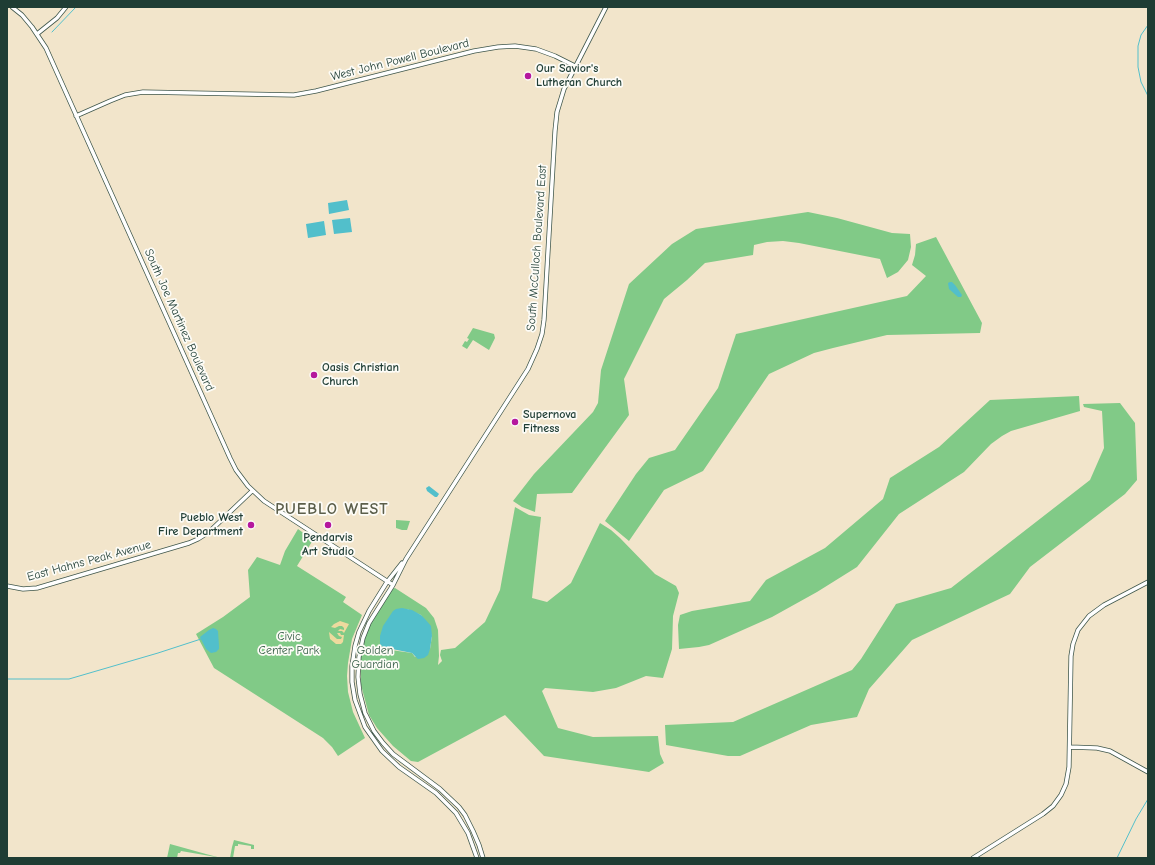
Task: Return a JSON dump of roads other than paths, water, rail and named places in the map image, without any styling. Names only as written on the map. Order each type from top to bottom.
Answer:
[{"type":"main road","name":"South Joe Martinez Boulevard","points":[[12,7],[26,20],[37,34],[49,55],[230,458],[240,476],[252,491],[271,506],[392,585]]},
{"type":"main road","points":[[37,34],[57,18],[66,7]]},
{"type":"main road","name":"South McCulloch Boulevard East","points":[[483,858],[476,836],[461,810],[440,789],[389,750],[374,731],[364,708],[360,694],[358,666],[361,648],[369,623],[406,559],[531,364],[537,349],[542,334],[544,314],[556,116],[562,92],[606,7]]},
{"type":"main road","name":"West John Powell Boulevard","points":[[76,116],[110,100],[125,95],[142,92],[294,95],[316,91],[498,46],[515,46],[536,49],[575,66]]},
{"type":"main road","name":"East Hahns Peak Avenue","points":[[7,586],[23,589],[37,588],[189,543],[209,532],[252,491]]},
{"type":"main road","name":"South McCulloch Boulevard East","points":[[406,559],[388,582],[364,620],[355,646],[352,666],[352,682],[356,705],[365,727],[382,751],[395,764],[436,793],[456,814],[468,833],[477,858]]},
{"type":"main road","points":[[973,858],[1043,814],[1053,806],[1061,795],[1069,773],[1071,656],[1078,630],[1090,616],[1104,605],[1148,582]]},
{"type":"main road","points":[[1070,747],[1097,748],[1110,751],[1148,772]]},
{"type":"water","points":[[347,200],[349,210],[329,214],[328,203]]},
{"type":"water","points":[[350,218],[352,232],[334,234],[332,220]]},
{"type":"water","points":[[324,221],[326,235],[308,238],[306,224]]},
{"type":"water","points":[[950,282],[955,285],[962,295],[961,297],[958,297],[949,289],[948,283]]},
{"type":"water","points":[[429,486],[439,494],[437,497],[427,491],[426,488]]},
{"type":"water","points":[[402,608],[412,610],[421,615],[431,626],[432,636],[430,649],[428,655],[424,658],[418,659],[412,653],[383,647],[380,644],[380,636],[383,626],[393,611]]},
{"type":"water","points":[[213,628],[218,631],[219,649],[216,652],[211,653],[206,649],[200,637]]},
{"type":"waterway","points":[[52,32],[76,7]]},
{"type":"waterway","points":[[1148,25],[1141,35],[1138,46],[1138,67],[1141,82],[1148,96]]},
{"type":"waterway","points":[[7,679],[69,679],[201,639]]},
{"type":"waterway","points":[[1117,858],[1136,819],[1148,799]]},
{"type":"place","name":"Our Savior's Lutheran Church","points":[[528,76]]},
{"type":"place","name":"Oasis Christian Church","points":[[314,375]]},
{"type":"place","name":"Supernova Fitness","points":[[515,422]]},
{"type":"place","name":"Pueblo West Fire Department","points":[[251,525]]},
{"type":"place","name":"Pendarvis Art Studio","points":[[328,525]]},
{"type":"district","name":"PUEBLO WEST","points":[[332,509]]},
{"type":"park label","name":"Civic Center Park","points":[[289,644]]},
{"type":"park label","name":"Golden Guardian","points":[[375,658]]}]
